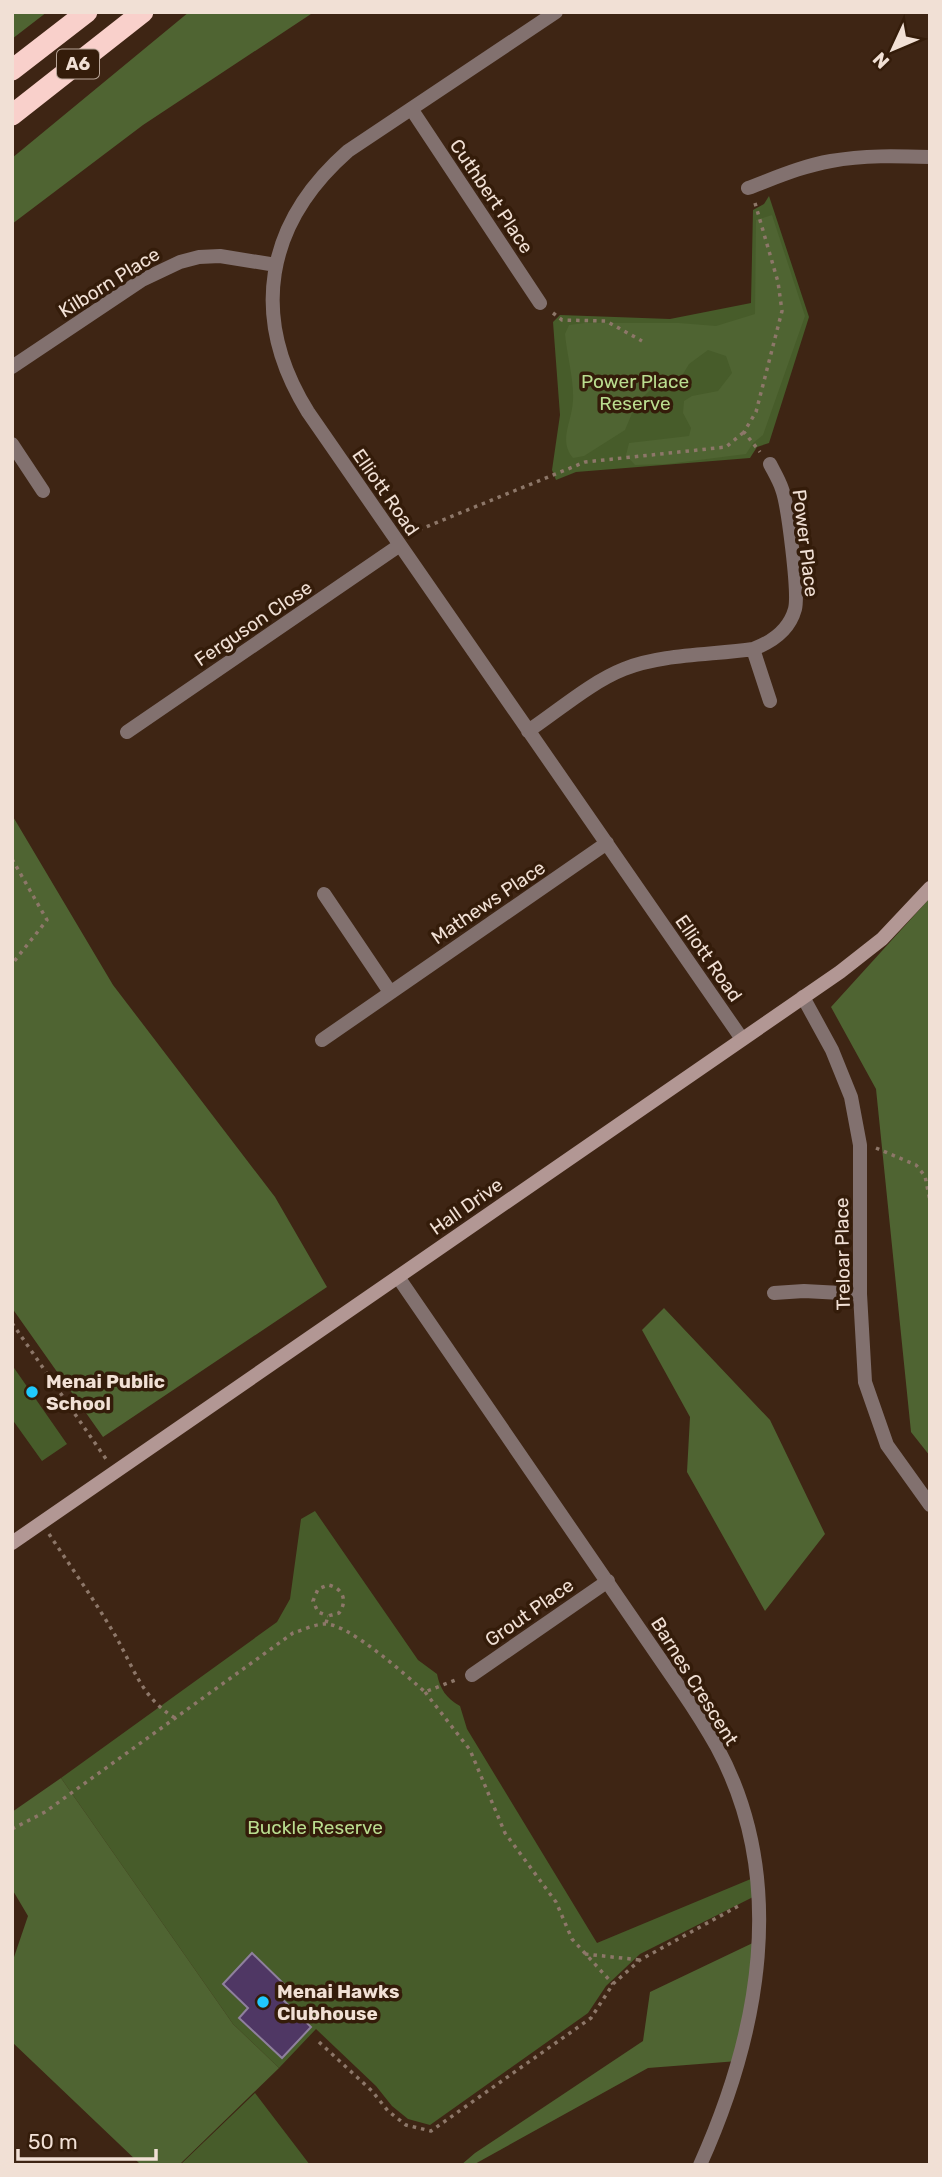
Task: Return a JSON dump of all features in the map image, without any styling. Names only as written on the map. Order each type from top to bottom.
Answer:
[{"type":"highway","name":"A6","points":[[12,70],[87,12]]},
{"type":"highway","name":"A6","points":[[12,116],[143,12]]},
{"type":"street","name":"Elliott Road","points":[[556,12],[348,151],[329,167],[298,208],[286,230],[276,265],[272,306],[275,334],[282,362],[294,389],[742,1039]]},
{"type":"street","name":"Cuthbert Place","points":[[412,110],[540,303]]},
{"type":"street","points":[[748,188],[804,167],[830,161],[885,155],[930,157]]},
{"type":"street","name":"Kilborn Place","points":[[12,367],[142,280],[180,262],[199,257],[220,256],[276,265]]},
{"type":"street","points":[[12,444],[43,492]]},
{"type":"street","name":"Power Place","points":[[528,731],[624,668],[646,662],[753,649],[769,643],[782,633],[794,610],[796,596],[783,490],[770,464]]},
{"type":"street","name":"Ferguson Close","points":[[127,732],[398,542]]},
{"type":"street","points":[[753,649],[770,701]]},
{"type":"street","name":"Mathews Place","points":[[322,1040],[607,843]]},
{"type":"street","name":"Hall Drive","points":[[12,1543],[803,998],[882,939],[930,888]]},
{"type":"street","points":[[324,894],[390,992]]},
{"type":"street","name":"Treloar Place","points":[[803,998],[832,1050],[851,1097],[860,1145],[860,1294],[866,1382],[887,1445],[930,1504]]},
{"type":"street","name":"Barnes Crescent","points":[[398,1277],[680,1688],[718,1748],[747,1822],[761,1913],[756,1972],[747,2030],[727,2097],[700,2165]]},
{"type":"street","points":[[774,1293],[804,1291],[860,1294]]},
{"type":"street","name":"Grout Place","points":[[472,1675],[608,1581]]},
{"type":"path","points":[[398,542],[585,462],[726,447],[744,432],[756,412],[782,312],[778,282],[759,211]]},
{"type":"path","points":[[540,303],[562,320],[606,321],[642,341]]},
{"type":"path","points":[[744,432],[770,464]]},
{"type":"path","points":[[12,859],[47,920],[12,964]]},
{"type":"path","points":[[860,1145],[873,1146],[916,1165],[925,1176],[930,1201]]},
{"type":"path","points":[[12,1323],[115,1472]]},
{"type":"path","points":[[41,1523],[117,1637],[134,1674],[152,1701],[175,1718]]},
{"type":"path","points":[[328,1585],[339,1590],[344,1600],[339,1613],[328,1616],[318,1612],[313,1601],[318,1589],[328,1585]]},
{"type":"path","points":[[326,1623],[328,1616]]},
{"type":"path","points":[[12,1829],[45,1812],[293,1633],[326,1623],[365,1643],[425,1692],[470,1751],[505,1833],[556,1902],[572,1939],[613,1984]]},
{"type":"path","points":[[425,1692],[449,1681],[472,1675]]},
{"type":"path","points":[[319,2042],[372,2091],[388,2111],[406,2125],[431,2131],[591,2018],[613,1984],[640,1960],[759,1894]]},
{"type":"path","points":[[583,1953],[640,1960]]},
{"type":"green space","points":[[12,12],[47,12],[12,39]]},
{"type":"green space","points":[[189,12],[314,12],[143,125],[12,224],[12,158]]},
{"type":"green space","name":"Power Place Reserve","points":[[769,196],[809,317],[769,443],[757,447],[750,458],[576,472],[556,480],[552,470],[560,415],[553,322],[560,315],[670,319],[751,303],[753,210],[764,204]]},
{"type":"green space","name":"Power Place Reserve","points":[[772,215],[805,316],[763,435],[753,443],[746,454],[667,464],[635,465],[626,455],[629,443],[689,436],[691,428],[683,413],[684,401],[692,396],[718,391],[732,373],[726,356],[708,350],[689,364],[680,379],[670,386],[650,390],[636,404],[625,430],[584,456],[573,458],[566,438],[573,400],[565,334],[569,325],[679,323],[716,326],[755,314],[756,220]]},
{"type":"green space","points":[[12,815],[113,985],[275,1197],[327,1287],[103,1437],[12,1308]]},
{"type":"green space","points":[[930,898],[930,1456],[911,1432],[876,1089],[831,1007]]},
{"type":"green space","points":[[664,1308],[770,1420],[825,1534],[765,1611],[687,1472],[690,1417],[642,1330]]},
{"type":"green space","points":[[12,1365],[67,1444],[42,1461],[12,1419]]},
{"type":"green space","name":"Buckle Reserve","points":[[315,1511],[418,1660],[437,1674],[444,1693],[460,1706],[467,1729],[597,1943],[758,1876],[759,1894],[640,1954],[606,1986],[588,2013],[430,2125],[408,2119],[392,2106],[376,2086],[316,2029],[279,2068],[233,2024],[61,1778],[277,1622],[290,1599],[301,1519]]},
{"type":"green space","points":[[61,1778],[233,2024],[279,2068],[179,2165],[138,2165],[139,2163],[12,2042],[12,1963],[28,1916],[12,1889],[12,1812]]},
{"type":"green space","points":[[759,1940],[738,2061],[648,2068],[473,2165],[461,2165],[643,2041],[650,1992]]},
{"type":"green space","points":[[255,2093],[310,2165],[180,2165]]},
{"type":"building","name":"Menai Hawks Clubhouse","points":[[252,1953],[286,1986],[278,1995],[311,2027],[282,2058],[239,2018],[248,2008],[223,1984]]},
{"type":"place","name":"Menai Public School","points":[[32,1392]]},
{"type":"place","name":"Menai Hawks Clubhouse","points":[[263,2002]]}]
